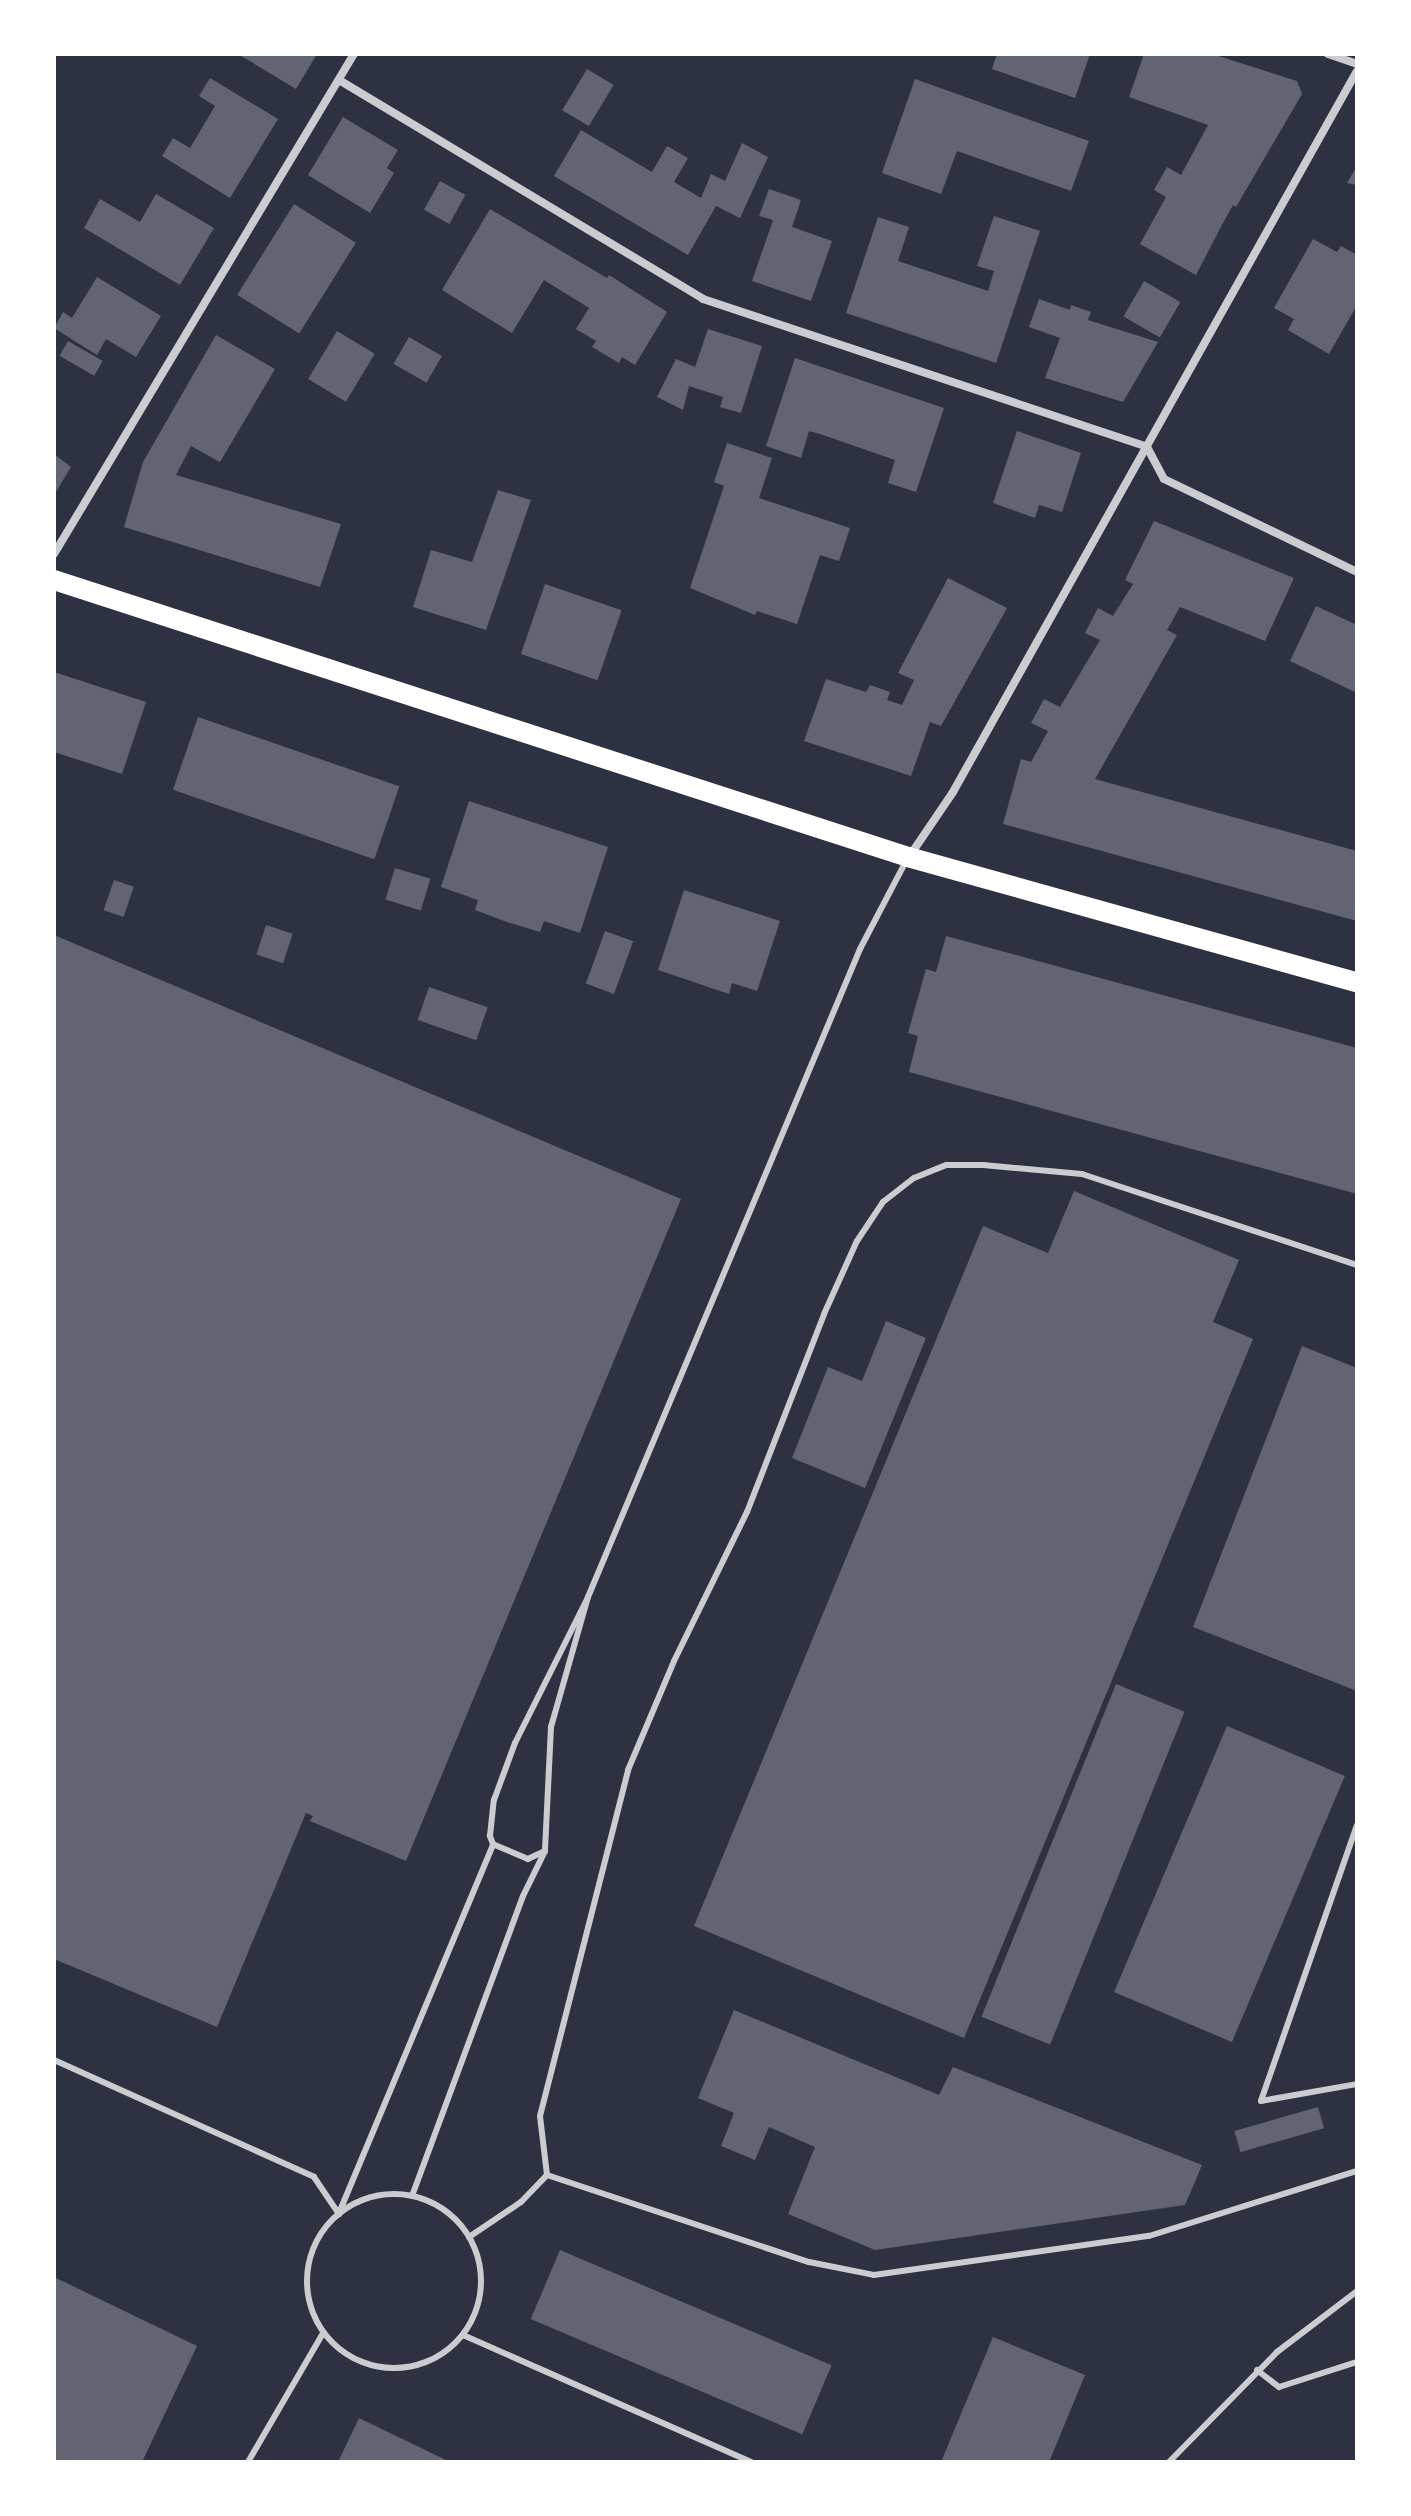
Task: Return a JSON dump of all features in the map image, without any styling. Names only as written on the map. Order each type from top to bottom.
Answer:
[{"type":"main road","points":[[54,580],[908,857],[1357,982]]},
{"type":"street","points":[[54,554],[354,54]]},
{"type":"street","points":[[1328,54],[1357,64]]},
{"type":"street","points":[[908,857],[953,792],[1357,71]]},
{"type":"street","points":[[339,80],[703,299],[1147,447],[1164,479],[1357,572]]},
{"type":"lane","points":[[339,2214],[373,2197],[412,2196],[434,2205],[454,2219],[469,2237],[478,2261],[481,2287],[476,2312],[463,2335],[444,2353],[420,2365],[393,2369],[367,2364],[343,2352],[323,2333],[307,2292],[307,2270],[313,2249],[339,2214],[493,1844],[490,1836],[494,1800],[515,1743],[588,1597],[860,949],[908,857]]},
{"type":"lane","points":[[547,2175],[540,2116],[628,1770],[674,1661],[747,1512],[829,1302],[857,1241],[883,1202],[914,1178],[947,1165],[1082,1174],[1357,1265]]},
{"type":"lane","points":[[412,2196],[523,1896],[545,1851],[551,1727],[588,1597]]},
{"type":"lane","points":[[1357,1825],[1261,2101],[1357,2084]]},
{"type":"lane","points":[[493,1844],[528,1859],[545,1851]]},
{"type":"lane","points":[[54,2060],[314,2177],[339,2214]]},
{"type":"lane","points":[[547,2175],[809,2262],[874,2275],[1149,2236],[1357,2171]]},
{"type":"lane","points":[[469,2237],[521,2202],[547,2175]]},
{"type":"lane","points":[[1169,2462],[1257,2370],[1332,2307],[1357,2291]]},
{"type":"lane","points":[[248,2462],[323,2333]]},
{"type":"lane","points":[[463,2335],[751,2462]]},
{"type":"lane","points":[[1257,2370],[1279,2387],[1357,2362]]},
{"type":"building","points":[[238,54],[317,54],[296,89]]},
{"type":"building","points":[[997,54],[1090,54],[1075,98],[992,69]]},
{"type":"building","points":[[1144,54],[1212,54],[1297,81],[1302,94],[1236,207],[1233,205],[1196,275],[1140,244],[1166,197],[1154,190],[1167,167],[1181,175],[1208,125],[1129,97]]},
{"type":"building","points":[[587,69],[614,85],[589,126],[562,110]]},
{"type":"building","points":[[210,78],[278,119],[230,198],[162,156],[173,138],[190,148],[215,106],[199,96]]},
{"type":"building","points":[[915,79],[1089,141],[1071,191],[957,151],[941,194],[882,173]]},
{"type":"building","points":[[343,117],[398,150],[387,168],[394,173],[370,213],[308,175]]},
{"type":"building","points":[[581,130],[652,172],[667,146],[688,158],[674,182],[701,198],[711,174],[725,181],[742,143],[768,157],[740,218],[716,206],[688,255],[554,176]]},
{"type":"building","points":[[1357,166],[1357,185],[1347,183]]},
{"type":"building","points":[[440,181],[465,195],[449,224],[424,210]]},
{"type":"building","points":[[769,189],[801,200],[792,227],[832,241],[811,301],[752,281],[773,220],[759,216]]},
{"type":"building","points":[[156,194],[214,228],[180,285],[84,228],[100,199],[140,222]]},
{"type":"building","points":[[294,204],[356,243],[299,333],[237,295]]},
{"type":"building","points":[[490,209],[607,278],[609,275],[667,312],[635,365],[622,357],[619,363],[592,347],[596,341],[576,329],[589,308],[544,280],[512,333],[442,290]]},
{"type":"building","points":[[994,216],[1040,231],[996,363],[846,313],[878,217],[909,227],[898,261],[988,291],[994,271],[977,266]]},
{"type":"building","points":[[1313,239],[1337,252],[1341,246],[1357,255],[1357,305],[1329,354],[1288,330],[1294,319],[1274,308]]},
{"type":"building","points":[[97,277],[161,316],[136,357],[106,339],[97,355],[54,328],[63,312],[72,318]]},
{"type":"building","points":[[1144,281],[1180,302],[1160,338],[1124,317]]},
{"type":"building","points":[[1039,299],[1070,310],[1071,305],[1091,312],[1088,320],[1158,342],[1123,402],[1045,378],[1060,338],[1029,327]]},
{"type":"building","points":[[708,329],[762,346],[741,413],[720,407],[723,397],[689,386],[683,410],[657,397],[676,359],[695,367]]},
{"type":"building","points":[[337,331],[375,354],[346,402],[308,379]]},
{"type":"building","points":[[216,335],[275,369],[220,462],[191,446],[176,475],[341,524],[320,587],[124,527],[143,462]]},
{"type":"building","points":[[409,337],[442,356],[426,383],[394,364]]},
{"type":"building","points":[[68,341],[103,361],[94,376],[60,356]]},
{"type":"building","points":[[795,358],[944,408],[916,492],[888,483],[895,460],[820,434],[809,431],[801,458],[766,446]]},
{"type":"building","points":[[1017,431],[1081,453],[1062,512],[1039,505],[1035,518],[993,503]]},
{"type":"building","points":[[727,443],[772,458],[759,498],[850,528],[839,561],[820,555],[797,624],[757,611],[755,615],[690,588],[724,486],[714,482]]},
{"type":"building","points":[[54,454],[71,467],[54,495]]},
{"type":"building","points":[[498,490],[531,500],[486,630],[413,607],[431,550],[472,562]]},
{"type":"building","points":[[1154,521],[1294,578],[1265,641],[1180,607],[1167,630],[1177,635],[1095,779],[1357,851],[1357,921],[1003,824],[1021,759],[1031,762],[1048,731],[1031,723],[1044,699],[1060,707],[1100,640],[1085,633],[1098,608],[1113,616],[1133,584],[1125,580]]},
{"type":"building","points":[[948,578],[1007,608],[941,726],[930,722],[911,776],[804,741],[826,679],[866,692],[870,685],[890,692],[887,700],[902,705],[914,680],[898,673]]},
{"type":"building","points":[[545,584],[622,610],[597,680],[521,654]]},
{"type":"building","points":[[1316,606],[1357,625],[1357,693],[1290,661]]},
{"type":"building","points":[[54,672],[146,702],[122,774],[54,752]]},
{"type":"building","points":[[198,717],[399,786],[374,859],[173,790]]},
{"type":"building","points":[[469,801],[608,847],[580,933],[544,921],[540,932],[507,922],[475,910],[478,900],[441,887]]},
{"type":"building","points":[[395,868],[430,879],[421,910],[385,900]]},
{"type":"building","points":[[114,880],[134,887],[123,917],[104,910]]},
{"type":"building","points":[[684,890],[780,921],[757,991],[732,983],[729,994],[658,970]]},
{"type":"building","points":[[266,925],[293,934],[283,963],[256,954]]},
{"type":"building","points":[[605,931],[633,941],[614,994],[586,984]]},
{"type":"building","points":[[54,935],[681,1199],[406,1861],[310,1821],[313,1816],[306,1813],[217,2027],[54,1959]]},
{"type":"building","points":[[946,936],[1357,1048],[1357,1194],[909,1072],[918,1036],[908,1033],[926,969],[936,972]]},
{"type":"building","points":[[429,987],[488,1007],[476,1040],[418,1020]]},
{"type":"building","points":[[1074,1191],[1239,1260],[1213,1322],[1253,1339],[964,2038],[694,1926],[983,1226],[1048,1253]]},
{"type":"building","points":[[886,1321],[926,1338],[865,1488],[792,1458],[828,1367],[862,1381]]},
{"type":"building","points":[[1302,1346],[1357,1368],[1357,1691],[1193,1627]]},
{"type":"building","points":[[1116,1684],[1185,1712],[1050,2045],[982,2017]]},
{"type":"building","points":[[1227,1726],[1345,1776],[1232,2042],[1114,1992]]},
{"type":"building","points":[[734,2010],[939,2095],[953,2067],[1202,2165],[1185,2205],[875,2250],[788,2214],[815,2147],[769,2127],[755,2160],[721,2146],[734,2113],[698,2098]]},
{"type":"building","points":[[1318,2107],[1324,2128],[1240,2152],[1234,2131]]},
{"type":"building","points":[[560,2250],[832,2365],[802,2434],[531,2319]]},
{"type":"building","points":[[54,2277],[197,2346],[142,2462],[54,2462]]},
{"type":"building","points":[[993,2337],[1085,2375],[1049,2462],[941,2462]]},
{"type":"building","points":[[359,2418],[450,2462],[338,2462]]}]
